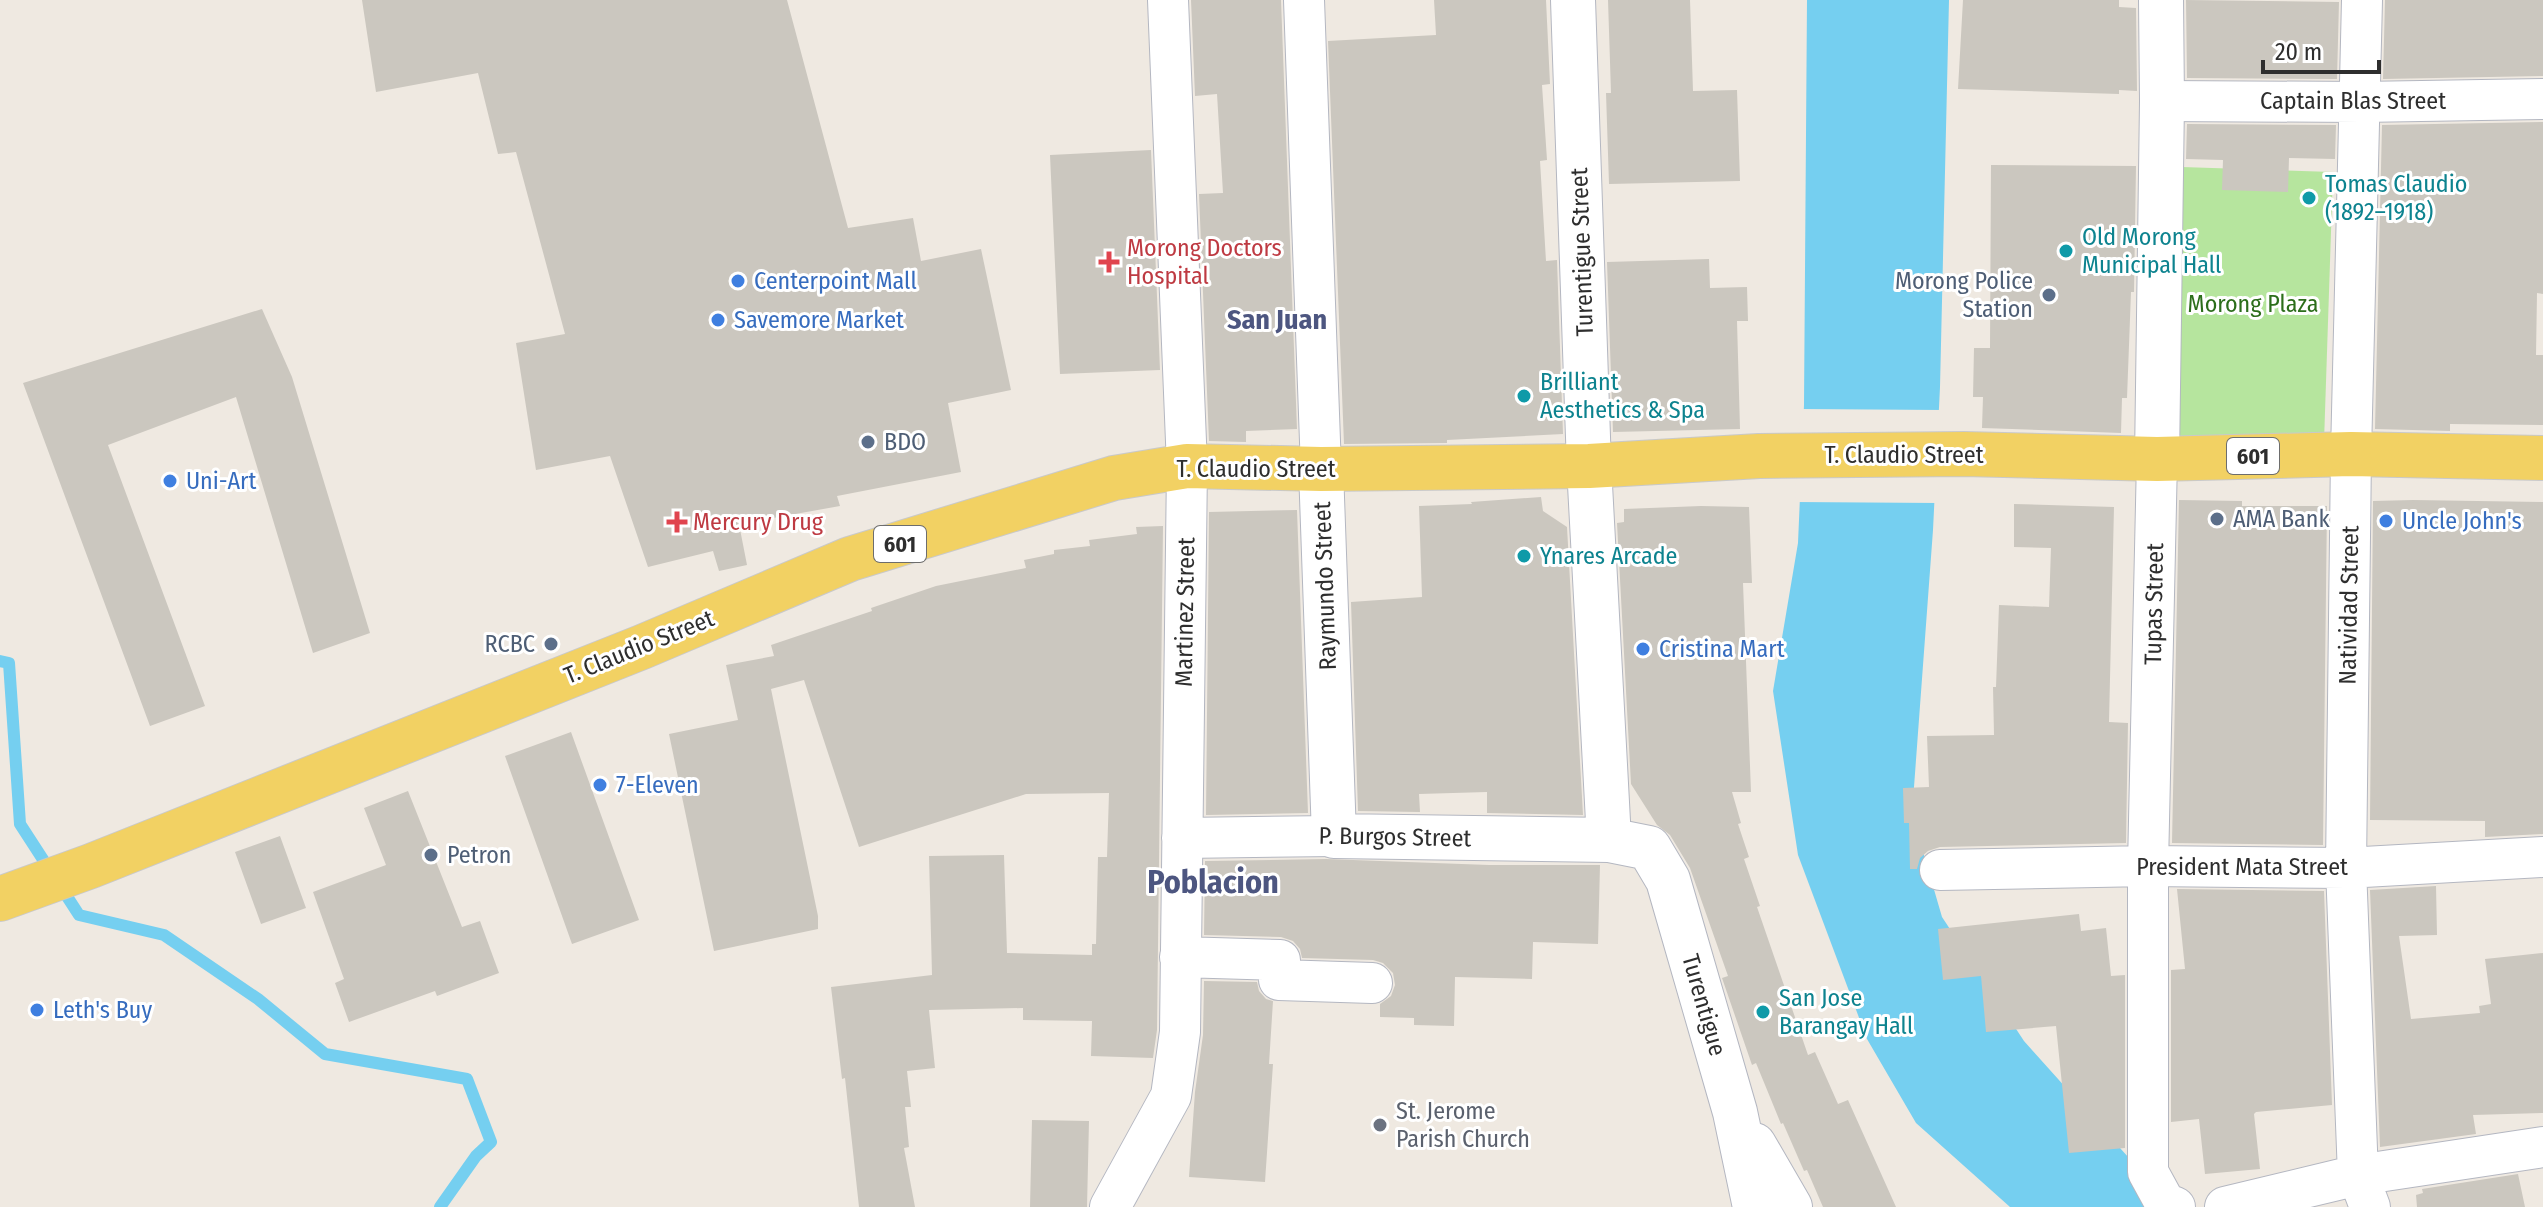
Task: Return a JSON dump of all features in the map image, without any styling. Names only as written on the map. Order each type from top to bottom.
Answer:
[{"type":"main road","name":"T. Claudio Street","points":[[11,895],[642,647],[850,559],[1114,478],[1187,466],[1321,469],[1589,466],[1759,456],[1964,454],[2157,459],[2351,454],[2543,458]]},
{"type":"street","name":"Martinez Street","points":[[1110,1207],[1171,1096],[1180,1032],[1187,466],[1168,0]]},
{"type":"street","name":"Raymundo Street","points":[[1304,0],[1334,836]]},
{"type":"street","name":"Turentigue Street","points":[[1573,0],[1589,466],[1609,840]]},
{"type":"street","name":"Tupas Street","points":[[2161,0],[2157,459],[2148,866],[2148,1172],[2170,1205]]},
{"type":"street","name":"Natividad Street","points":[[2362,0],[2351,454],[2346,868],[2364,1191]]},
{"type":"street","name":"Captain Blas Street","points":[[2162,101],[2543,99]]},
{"type":"street","name":"P. Burgos Street","points":[[1182,838],[1334,836],[1609,840]]},
{"type":"street","name":"Turentigue","points":[[1609,840],[1649,848],[1668,880],[1735,1112],[1755,1207]]},
{"type":"street","name":"President Mata Street","points":[[1940,870],[2148,866],[2346,868],[2543,857]]},
{"type":"street","points":[[1180,957],[1280,960],[1279,980],[1372,983]]},
{"type":"street","points":[[1735,1112],[1790,1207]]},
{"type":"street","points":[[2225,1207],[2364,1191],[2543,1147]]},
{"type":"green space","name":"Morong Plaza","points":[[2182,167],[2333,172],[2324,442],[2173,436]]},
{"type":"water","points":[[1807,0],[1949,0],[1940,387],[1912,814],[1942,917],[2024,1041],[2173,1207],[2010,1207],[1916,1123],[1867,1039],[1798,855],[1773,691],[1798,543],[1804,405]]},
{"type":"pier","points":[[1800,409],[1943,410],[1938,503],[1795,502]]},
{"type":"building","name":"Centerpoint Mall","points":[[362,0],[787,0],[848,228],[913,218],[921,261],[981,249],[1011,390],[948,403],[961,472],[837,496],[840,506],[739,524],[747,565],[719,571],[713,551],[648,567],[610,456],[536,470],[516,343],[565,334],[516,152],[498,154],[478,73],[376,92]]},
{"type":"building","points":[[1191,0],[1281,0],[1297,429],[1246,431],[1246,442],[1209,441],[1199,194],[1223,193],[1217,94],[1195,96]]},
{"type":"building","points":[[1434,0],[1546,0],[1550,84],[1542,85],[1547,160],[1540,161],[1546,261],[1557,260],[1563,434],[1447,440],[1447,443],[1344,444],[1328,41],[1436,35]]},
{"type":"building","points":[[1608,0],[1690,0],[1693,91],[1737,90],[1740,181],[1609,184],[1606,93],[1611,93]]},
{"type":"building","points":[[1963,0],[2119,0],[2119,7],[2136,8],[2137,91],[2119,90],[2119,94],[1958,89]]},
{"type":"building","points":[[2186,0],[2339,2],[2337,79],[2187,78]]},
{"type":"building","points":[[2385,0],[2543,0],[2543,76],[2383,79]]},
{"type":"building","points":[[2543,122],[2543,294],[2537,293],[2536,355],[2543,355],[2543,425],[2450,424],[2450,431],[2375,429],[2382,125]]},
{"type":"building","points":[[2187,124],[2336,125],[2335,159],[2289,158],[2288,192],[2222,190],[2223,160],[2186,159]]},
{"type":"building","name":"Morong Doctors Hospital","points":[[1151,150],[1160,370],[1060,374],[1050,155]]},
{"type":"building","name":"Old Morong Municipal Hall","points":[[1991,165],[2136,166],[2134,292],[2131,292],[2127,398],[2122,398],[2121,433],[1982,428],[1983,397],[1973,397],[1974,348],[1990,348]]},
{"type":"building","points":[[1709,259],[1710,288],[1747,287],[1748,321],[1737,321],[1740,429],[1613,432],[1607,262]]},
{"type":"building","points":[[262,309],[292,377],[370,633],[313,653],[236,397],[108,445],[205,706],[150,726],[23,383]]},
{"type":"building","points":[[1541,497],[1543,511],[1567,527],[1583,815],[1487,813],[1487,792],[1419,794],[1420,812],[1358,811],[1351,602],[1422,597],[1419,506]]},
{"type":"building","points":[[2179,500],[2242,501],[2242,506],[2327,506],[2323,845],[2172,843]]},
{"type":"building","points":[[2373,501],[2543,502],[2543,834],[2485,837],[2485,821],[2370,820]]},
{"type":"building","points":[[2014,504],[2114,507],[2109,722],[2128,723],[2126,843],[1940,847],[1920,858],[1917,869],[1910,869],[1909,823],[1904,823],[1903,788],[1929,787],[1927,736],[1994,735],[1993,687],[1996,687],[1999,605],[2049,607],[2051,548],[2014,547]]},
{"type":"building","points":[[1749,507],[1752,583],[1743,583],[1751,792],[1732,792],[1749,857],[1744,859],[1760,906],[1757,907],[1808,1055],[1815,1052],[1838,1104],[1848,1100],[1896,1207],[1823,1207],[1807,1170],[1804,1171],[1781,1124],[1756,1063],[1752,1065],[1722,978],[1728,976],[1690,868],[1670,835],[1657,825],[1631,784],[1617,523],[1624,522],[1624,509]]},
{"type":"building","points":[[1297,510],[1308,813],[1206,815],[1209,512]]},
{"type":"building","points":[[1163,526],[1157,1030],[1153,1058],[1091,1056],[1092,1021],[1023,1020],[1023,1008],[929,1010],[935,1068],[907,1071],[911,1107],[905,1107],[909,1147],[904,1148],[915,1207],[859,1207],[831,987],[932,975],[929,856],[1004,855],[1007,953],[1092,955],[1092,944],[1096,944],[1098,857],[1107,857],[1109,793],[1026,794],[859,847],[804,680],[771,689],[818,916],[818,929],[714,951],[669,734],[738,720],[726,665],[774,656],[771,645],[936,586],[1026,568],[1024,560],[1054,554],[1054,550],[1090,546],[1089,540],[1137,534],[1136,527]]},
{"type":"building","points":[[571,732],[639,920],[572,944],[505,756]]},
{"type":"building","points":[[408,791],[462,927],[480,921],[499,973],[437,996],[435,991],[349,1022],[335,983],[344,979],[313,892],[386,865],[364,808]]},
{"type":"building","points":[[280,836],[306,908],[261,924],[235,852]]},
{"type":"building","points":[[1326,859],[1489,865],[1600,865],[1598,944],[1533,942],[1532,979],[1455,977],[1454,1026],[1414,1025],[1414,1018],[1380,1017],[1380,1004],[1391,996],[1395,985],[1393,973],[1383,963],[1302,958],[1300,949],[1293,941],[1281,937],[1204,935],[1205,861]]},
{"type":"building","points":[[2436,886],[2437,935],[2399,936],[2411,1019],[2480,1013],[2479,1006],[2491,1004],[2485,959],[2543,953],[2543,1113],[2473,1115],[2476,1134],[2380,1147],[2370,890]]},
{"type":"building","points":[[2177,889],[2324,891],[2332,1105],[2256,1112],[2260,1169],[2205,1174],[2199,1119],[2171,1122],[2171,970],[2185,969]]},
{"type":"building","points":[[2079,914],[2081,931],[2106,928],[2111,976],[2125,975],[2125,1148],[2069,1153],[2056,1026],[1986,1032],[1981,976],[1943,980],[1938,929]]},
{"type":"building","points":[[1204,981],[1257,982],[1259,991],[1266,999],[1273,1001],[1269,1064],[1273,1064],[1265,1182],[1189,1177],[1203,1035]]},
{"type":"building","points":[[1032,1120],[1089,1121],[1087,1207],[1030,1207]]},
{"type":"building","points":[[2518,1174],[2525,1207],[2417,1207],[2416,1195],[2423,1193],[2422,1189]]},
{"type":"waterway","points":[[0,661],[9,663],[20,824],[79,915],[164,935],[258,999],[325,1054],[467,1079],[491,1142],[476,1156],[440,1207]]},
{"type":"place","name":"Tomas Claudio (1892–1918)","points":[[2309,198]]},
{"type":"place","name":"Old Morong Municipal Hall","points":[[2066,251]]},
{"type":"place","name":"Morong Doctors Hospital","points":[[1109,262]]},
{"type":"place","name":"Centerpoint Mall","points":[[738,281]]},
{"type":"place","name":"Morong Police Station","points":[[2049,295]]},
{"type":"place","name":"Savemore Market","points":[[718,320]]},
{"type":"place","name":"Brilliant Aesthetics & Spa","points":[[1524,396]]},
{"type":"place","name":"BDO","points":[[868,442]]},
{"type":"place","name":"Uni-Art","points":[[170,481]]},
{"type":"place","name":"AMA Bank","points":[[2217,519]]},
{"type":"place","name":"Uncle John's","points":[[2386,521]]},
{"type":"place","name":"Mercury Drug","points":[[677,522]]},
{"type":"place","name":"Ynares Arcade","points":[[1524,556]]},
{"type":"place","name":"RCBC","points":[[551,644]]},
{"type":"place","name":"Cristina Mart","points":[[1643,649]]},
{"type":"place","name":"7-Eleven","points":[[600,785]]},
{"type":"place","name":"Petron","points":[[431,855]]},
{"type":"place","name":"Leth's Buy","points":[[37,1010]]},
{"type":"place","name":"San Jose Barangay Hall","points":[[1763,1012]]},
{"type":"place","name":"St. Jerome Parish Church","points":[[1380,1125]]},
{"type":"district","name":"San Juan","points":[[1277,319]]},
{"type":"district","name":"Poblacion","points":[[1213,882]]}]
